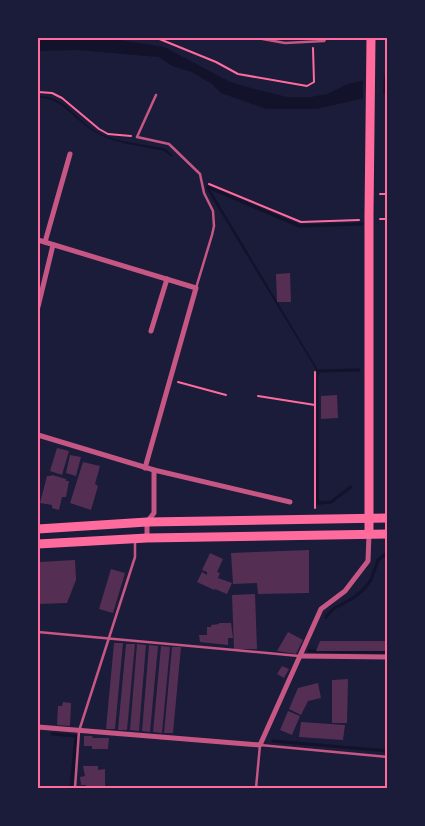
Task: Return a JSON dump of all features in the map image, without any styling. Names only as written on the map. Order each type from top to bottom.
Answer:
[{"type":"highway","points":[[369,534],[371,38]]},
{"type":"highway","points":[[38,529],[147,522],[388,518]]},
{"type":"highway","points":[[38,544],[135,538],[388,534]]},
{"type":"street","points":[[45,242],[70,154]]},
{"type":"street","points":[[38,240],[196,288],[145,468]]},
{"type":"street","points":[[38,307],[53,245]]},
{"type":"street","points":[[151,331],[167,279]]},
{"type":"street","points":[[38,435],[145,468],[290,502]]},
{"type":"street","points":[[147,538],[147,522],[154,513],[154,470]]},
{"type":"street","points":[[38,727],[260,745],[321,609],[346,591],[368,561],[369,534]]},
{"type":"street","points":[[301,656],[388,657]]},
{"type":"lane","points":[[257,38],[285,43],[324,41],[326,38]]},
{"type":"lane","points":[[156,95],[137,137],[169,144],[200,174],[204,193],[213,210],[214,226],[196,288]]},
{"type":"lane","points":[[75,788],[79,731],[135,557],[135,538]]},
{"type":"lane","points":[[38,632],[301,656]]},
{"type":"lane","points":[[256,788],[260,745],[388,757]]},
{"type":"path","points":[[157,38],[216,62],[238,74],[307,86],[314,82],[312,42]]},
{"type":"path","points":[[38,92],[52,93],[62,98],[99,129],[108,134],[137,137]]},
{"type":"path","points":[[202,181],[300,222],[362,220]]},
{"type":"path","points":[[380,219],[386,219]]},
{"type":"path","points":[[315,372],[315,508]]},
{"type":"path","points":[[170,380],[226,395]]},
{"type":"path","points":[[258,396],[315,405]]},
{"type":"shaded area","points":[[38,38],[107,38],[164,47],[230,82],[287,97],[311,97],[327,94],[348,84],[387,75],[387,93],[316,109],[267,109],[221,93],[212,84],[192,72],[172,66],[159,57],[78,50],[38,51]]},
{"type":"shaded area","points":[[38,96],[55,99],[62,103],[88,126],[102,135],[166,149],[173,156],[164,151],[126,143],[107,138],[98,134],[60,104],[38,98]]},
{"type":"shaded area","points":[[208,186],[318,370],[319,501],[322,504],[316,505],[317,371],[206,188]]},
{"type":"pier","points":[[384,74],[383,97],[363,101],[363,78]]},
{"type":"building","points":[[290,273],[291,302],[277,302],[276,274]]},
{"type":"building","points":[[337,395],[338,418],[321,419],[321,396]]},
{"type":"building","points":[[57,448],[69,451],[62,475],[50,471]]},
{"type":"building","points":[[70,455],[81,457],[76,476],[66,473]]},
{"type":"building","points":[[83,462],[100,466],[95,484],[98,486],[91,510],[70,503]]},
{"type":"building","points":[[52,475],[69,481],[66,497],[62,497],[59,510],[52,508],[52,505],[40,503],[47,476]]},
{"type":"building","points":[[309,550],[309,593],[258,594],[257,583],[233,584],[231,553]]},
{"type":"building","points":[[210,553],[223,559],[217,572],[220,573],[218,578],[232,583],[227,594],[197,582],[202,572],[207,575],[207,572],[202,570]]},
{"type":"building","points":[[75,560],[76,580],[67,603],[38,604],[38,562]]},
{"type":"building","points":[[111,569],[125,573],[113,613],[99,609]]},
{"type":"building","points":[[255,594],[257,649],[234,649],[232,595]]},
{"type":"building","points":[[219,623],[231,623],[233,638],[228,638],[228,645],[200,642],[199,635],[207,635],[207,627]]},
{"type":"building","points":[[288,632],[303,640],[296,654],[277,651]]},
{"type":"building","points":[[320,641],[388,641],[388,651],[316,651]]},
{"type":"building","points":[[114,643],[123,643],[115,729],[106,729]]},
{"type":"building","points":[[126,644],[135,644],[127,730],[118,730]]},
{"type":"building","points":[[137,644],[146,645],[139,731],[130,730]]},
{"type":"building","points":[[149,645],[158,646],[150,732],[142,731]]},
{"type":"building","points":[[161,646],[170,647],[162,733],[153,732]]},
{"type":"building","points":[[172,647],[181,647],[173,733],[164,733]]},
{"type":"building","points":[[282,666],[289,669],[284,678],[277,674]]},
{"type":"building","points":[[348,679],[347,723],[332,723],[332,680]]},
{"type":"building","points":[[318,683],[321,698],[308,701],[301,715],[289,709],[298,688]]},
{"type":"building","points":[[63,702],[71,703],[70,726],[57,725],[58,706],[62,706]]},
{"type":"building","points":[[288,711],[300,716],[292,735],[280,730]]},
{"type":"building","points":[[301,722],[345,725],[343,740],[299,737]]},
{"type":"building","points":[[84,736],[109,738],[108,749],[92,749],[92,746],[84,746]]},
{"type":"building","points":[[83,766],[98,766],[98,770],[105,769],[105,788],[86,788],[86,785],[81,785],[80,777],[85,776]]},
{"type":"waterway","points":[[208,187],[299,226],[362,224]]},
{"type":"waterway","points":[[318,373],[318,371],[359,370]]},
{"type":"waterway","points":[[319,503],[331,502],[351,487]]},
{"type":"waterway","points":[[326,617],[333,609],[363,590],[371,580],[378,560],[388,552]]},
{"type":"waterway","points":[[309,651],[388,652]]},
{"type":"waterway","points":[[52,734],[76,736],[71,788]]},
{"type":"waterway","points":[[273,741],[388,751]]}]
